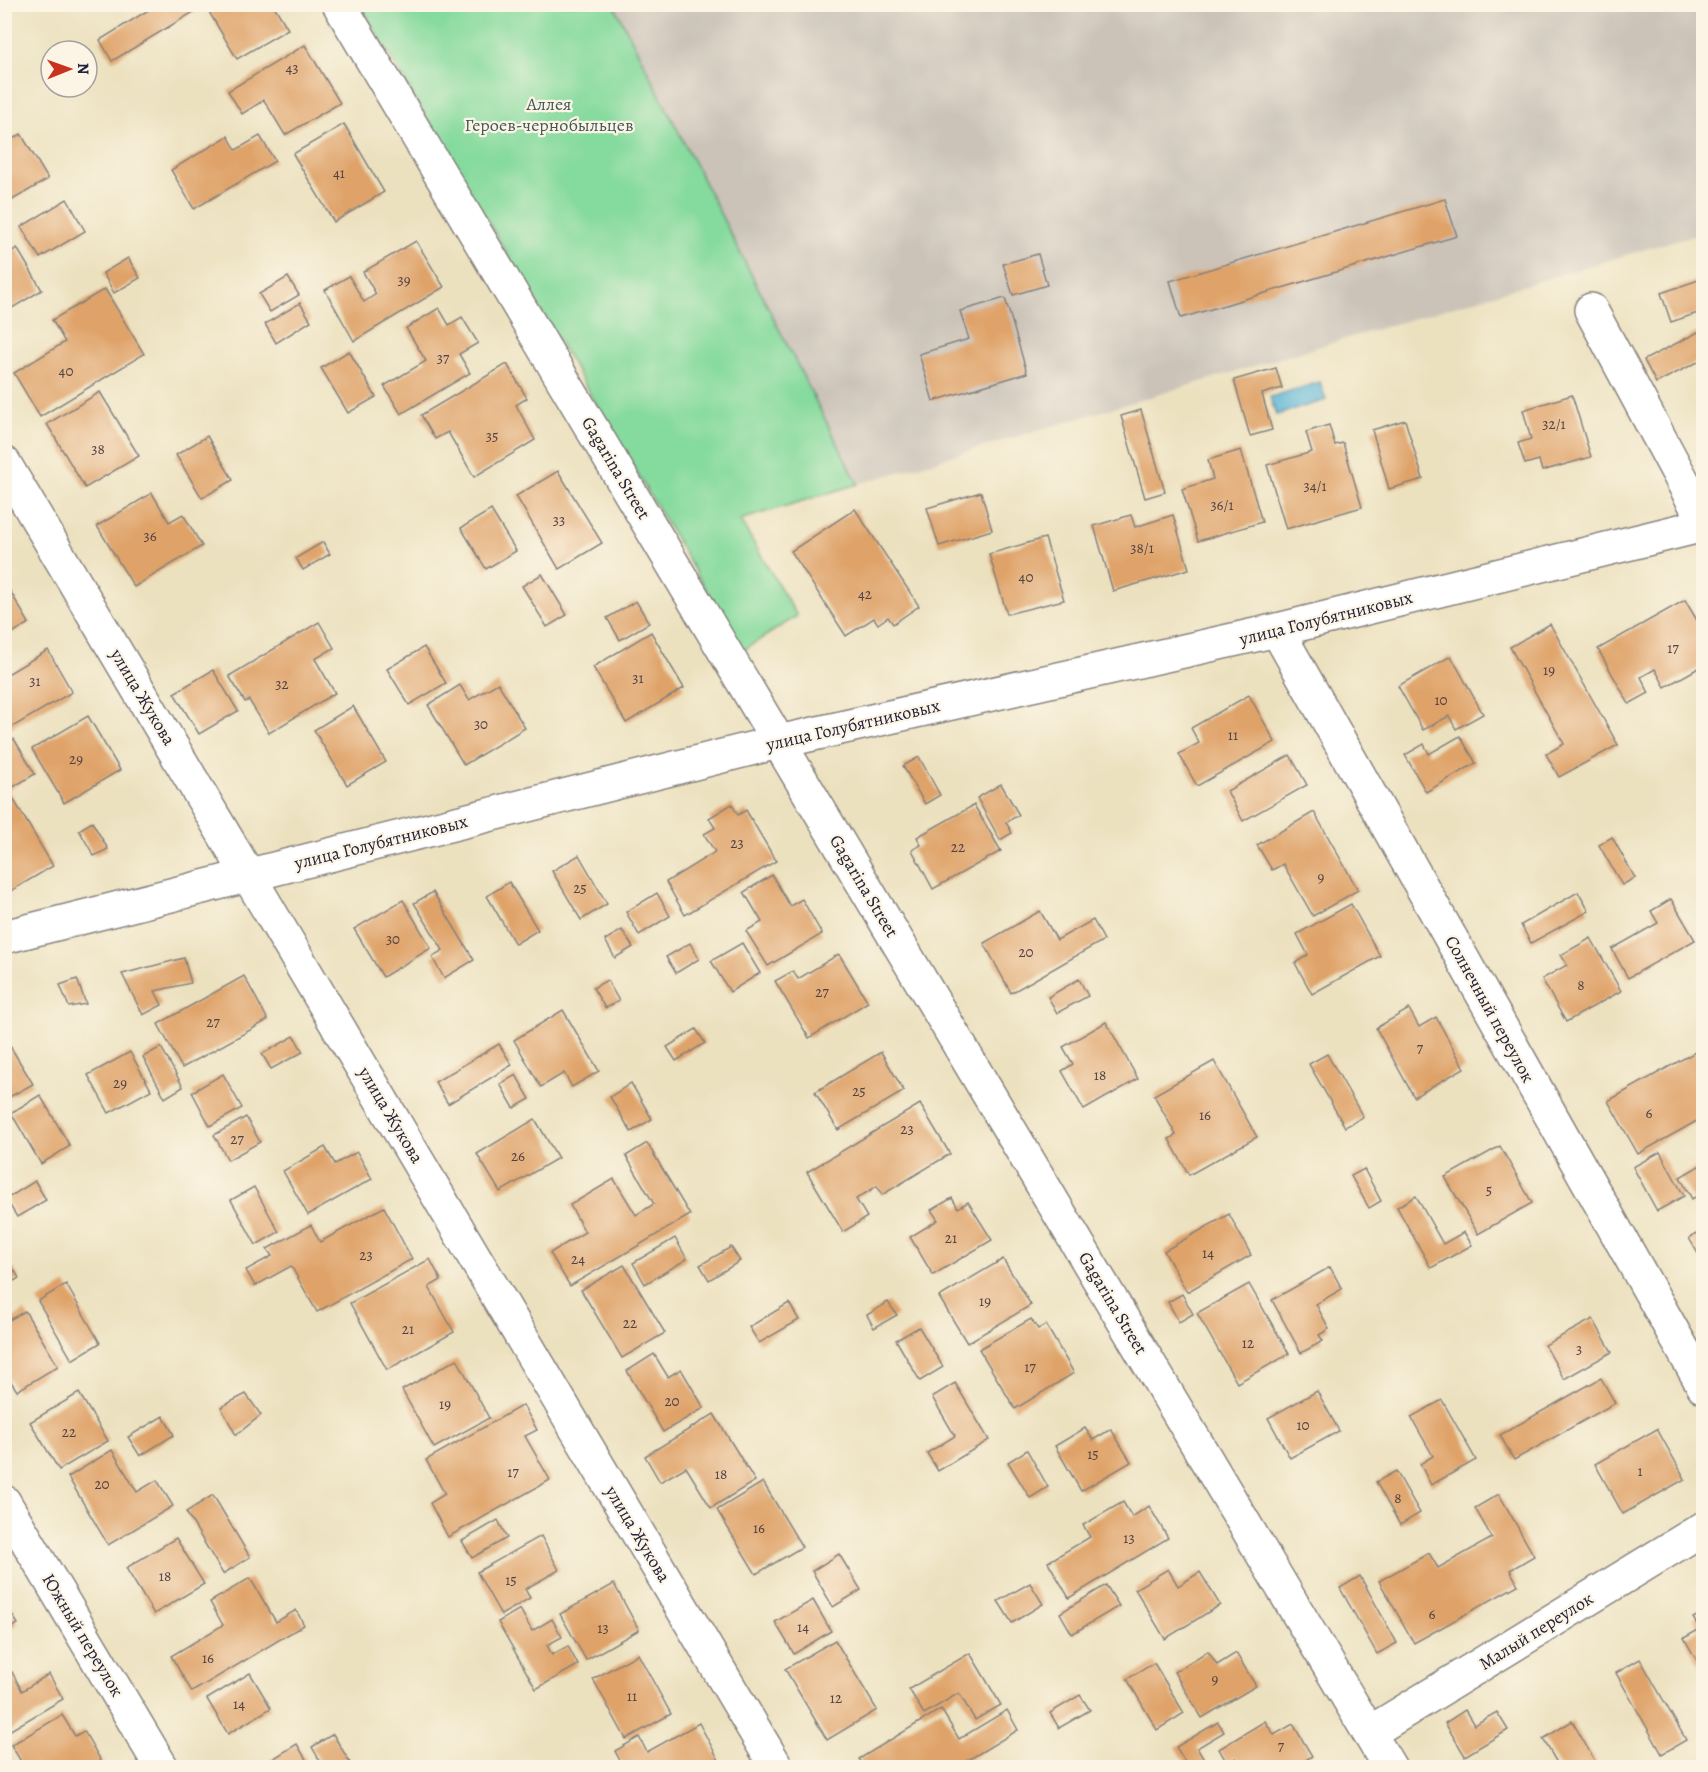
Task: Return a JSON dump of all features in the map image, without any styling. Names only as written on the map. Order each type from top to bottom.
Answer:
[{"type":"street","name":"Gagarina Street","points":[[339,4],[1390,1767]]},
{"type":"street","name":"улица Голубятниковых","points":[[4,938],[778,741],[1277,630],[1704,523],[1591,310]]},
{"type":"street","name":"улица Жукова","points":[[4,463],[777,1767]]},
{"type":"street","name":"Солнечный переулок","points":[[1277,630],[1704,1387]]},
{"type":"street","name":"Южный переулок","points":[[4,1502],[162,1767]]},
{"type":"street","name":"Малый переулок","points":[[1369,1733],[1704,1528]]},
{"type":"shaded area","points":[[614,5],[1703,5],[1703,232],[858,484]]},
{"type":"green space","name":"Аллея Героев-чернобыльцев","points":[[360,5],[614,5],[858,484],[740,520],[797,616],[742,651]]},
{"type":"water","points":[[1320,382],[1326,400],[1276,415],[1270,397]]},
{"type":"building","points":[[158,4],[273,4],[288,29],[237,59],[205,5],[112,61],[100,40]]},
{"type":"building","points":[[305,45],[340,103],[285,135],[264,100],[242,114],[228,91]]},
{"type":"building","points":[[344,124],[384,192],[334,222],[293,154]]},
{"type":"building","points":[[21,134],[48,179],[9,202],[4,195],[4,144]]},
{"type":"building","points":[[228,136],[236,150],[260,136],[275,161],[194,209],[171,170]]},
{"type":"building","points":[[67,199],[85,231],[40,258],[21,227]]},
{"type":"building","points":[[1445,199],[1457,236],[1181,318],[1170,281]]},
{"type":"building","points":[[416,241],[444,287],[354,341],[325,290],[349,276],[364,302],[376,294],[363,272]]},
{"type":"building","points":[[17,248],[42,290],[4,313],[4,256]]},
{"type":"building","points":[[1038,254],[1047,285],[1013,295],[1003,264]]},
{"type":"building","points":[[128,258],[140,278],[114,293],[103,273]]},
{"type":"building","points":[[288,277],[299,295],[270,312],[259,294]]},
{"type":"building","points":[[1704,278],[1704,311],[1671,322],[1661,293]]},
{"type":"building","points":[[105,289],[144,354],[40,417],[14,373],[65,342],[52,320]]},
{"type":"building","points":[[1005,298],[1027,373],[933,401],[919,354],[969,339],[960,311]]},
{"type":"building","points":[[300,303],[311,321],[276,343],[265,324]]},
{"type":"building","points":[[439,308],[449,325],[462,317],[478,343],[459,354],[470,373],[401,414],[384,386],[426,361],[406,328]]},
{"type":"building","points":[[1704,329],[1704,359],[1656,383],[1644,360]]},
{"type":"building","points":[[349,351],[376,397],[348,413],[321,368]]},
{"type":"building","points":[[507,364],[527,398],[516,405],[535,440],[474,477],[448,432],[435,439],[421,415]]},
{"type":"building","points":[[1276,368],[1282,388],[1262,394],[1272,430],[1250,436],[1234,380]]},
{"type":"building","points":[[100,392],[139,456],[85,488],[47,424]]},
{"type":"building","points":[[1572,395],[1591,457],[1542,471],[1539,460],[1525,464],[1518,443],[1531,439],[1523,410]]},
{"type":"building","points":[[1141,410],[1165,492],[1145,498],[1121,416]]},
{"type":"building","points":[[1405,420],[1423,479],[1389,489],[1372,430]]},
{"type":"building","points":[[1329,425],[1335,445],[1343,443],[1362,507],[1286,529],[1267,465],[1312,452],[1306,432]]},
{"type":"building","points":[[207,436],[233,480],[202,498],[176,455]]},
{"type":"building","points":[[1241,450],[1262,522],[1198,541],[1182,489],[1213,479],[1208,460]]},
{"type":"building","points":[[558,471],[602,543],[559,569],[516,496]]},
{"type":"building","points":[[981,492],[992,530],[939,546],[927,508]]},
{"type":"building","points":[[152,493],[169,522],[183,514],[202,546],[134,587],[97,526]]},
{"type":"building","points":[[855,509],[919,606],[893,624],[888,617],[878,624],[874,618],[846,636],[791,551]]},
{"type":"building","points":[[491,510],[516,551],[486,569],[461,528]]},
{"type":"building","points":[[1131,515],[1135,527],[1173,515],[1189,569],[1113,591],[1094,526]]},
{"type":"building","points":[[1045,538],[1064,600],[1007,614],[989,554]]},
{"type":"building","points":[[323,542],[330,554],[303,570],[296,558]]},
{"type":"building","points":[[542,574],[567,615],[547,627],[522,586]]},
{"type":"building","points":[[7,586],[29,623],[4,638],[4,588]]},
{"type":"building","points":[[1685,600],[1704,632],[1704,665],[1665,687],[1655,669],[1641,677],[1649,693],[1629,704],[1598,649]]},
{"type":"building","points":[[636,601],[649,623],[620,640],[607,618]]},
{"type":"building","points":[[319,622],[334,648],[315,659],[335,693],[269,733],[249,700],[245,702],[229,676]]},
{"type":"building","points":[[1550,624],[1618,745],[1559,777],[1546,754],[1564,744],[1510,647]]},
{"type":"building","points":[[651,632],[684,688],[626,723],[593,667]]},
{"type":"building","points":[[424,647],[446,683],[409,705],[387,669]]},
{"type":"building","points":[[48,650],[72,692],[4,732],[4,676]]},
{"type":"building","points":[[1451,656],[1483,714],[1456,729],[1449,716],[1423,730],[1398,686]]},
{"type":"building","points":[[213,670],[238,711],[199,734],[174,693]]},
{"type":"building","points":[[498,683],[525,728],[464,765],[428,705],[460,685],[469,700]]},
{"type":"building","points":[[1249,695],[1275,742],[1197,786],[1179,754],[1199,743],[1191,728]]},
{"type":"building","points":[[353,706],[386,762],[347,785],[314,730]]},
{"type":"building","points":[[88,716],[120,770],[64,803],[32,749]]},
{"type":"building","points":[[1460,736],[1476,763],[1426,792],[1405,755],[1424,744],[1429,754]]},
{"type":"building","points":[[14,739],[35,774],[8,790],[53,866],[4,895],[4,745]]},
{"type":"building","points":[[1290,755],[1307,785],[1243,821],[1227,791]]},
{"type":"building","points":[[919,757],[940,795],[925,804],[903,766]]},
{"type":"building","points":[[1001,784],[1019,815],[1006,822],[1012,833],[1000,840],[977,798]]},
{"type":"building","points":[[732,804],[738,815],[746,810],[776,861],[685,915],[666,882],[715,852],[704,834],[715,828],[709,818]]},
{"type":"building","points":[[974,805],[1001,851],[933,889],[912,850],[921,845],[917,837]]},
{"type":"building","points":[[1314,812],[1358,890],[1313,916],[1283,864],[1272,870],[1257,845]]},
{"type":"building","points":[[92,822],[108,849],[94,856],[79,830]]},
{"type":"building","points":[[1612,837],[1635,878],[1622,885],[1599,845]]},
{"type":"building","points":[[579,855],[607,904],[581,920],[552,871]]},
{"type":"building","points":[[772,875],[790,906],[802,899],[822,934],[768,966],[746,931],[762,922],[744,892]]},
{"type":"building","points":[[509,882],[538,930],[515,944],[487,896]]},
{"type":"building","points":[[433,892],[474,960],[444,978],[432,957],[443,950],[414,903]]},
{"type":"building","points":[[1578,892],[1589,911],[1531,943],[1521,925]]},
{"type":"building","points":[[657,893],[670,916],[639,935],[626,912]]},
{"type":"building","points":[[1671,899],[1695,940],[1628,978],[1612,949],[1658,923],[1651,911]]},
{"type":"building","points":[[403,900],[431,948],[383,977],[354,929]]},
{"type":"building","points":[[1351,904],[1380,956],[1312,994],[1295,963],[1308,955],[1297,934]]},
{"type":"building","points":[[1040,911],[1057,940],[1093,920],[1104,940],[1011,993],[984,943]]},
{"type":"building","points":[[622,930],[633,947],[615,958],[605,940]]},
{"type":"building","points":[[1591,938],[1621,991],[1566,1022],[1542,979],[1567,965],[1561,955]]},
{"type":"building","points":[[690,943],[699,959],[676,973],[666,957]]},
{"type":"building","points":[[742,943],[760,973],[730,992],[711,961]]},
{"type":"building","points":[[839,954],[868,1002],[809,1038],[775,981],[793,971],[798,979]]},
{"type":"building","points":[[184,958],[191,983],[155,991],[162,1005],[143,1015],[122,974]]},
{"type":"building","points":[[244,976],[268,1020],[182,1068],[158,1024]]},
{"type":"building","points":[[77,979],[86,1004],[69,1007],[60,985]]},
{"type":"building","points":[[1079,979],[1088,996],[1057,1013],[1048,997]]},
{"type":"building","points":[[607,980],[619,1001],[605,1008],[593,988]]},
{"type":"building","points":[[1409,1009],[1419,1027],[1436,1017],[1464,1068],[1414,1097],[1376,1028]]},
{"type":"building","points":[[563,1010],[599,1071],[572,1087],[564,1073],[541,1087],[514,1040]]},
{"type":"building","points":[[1106,1022],[1138,1079],[1084,1110],[1062,1071],[1073,1064],[1063,1047]]},
{"type":"building","points":[[696,1029],[705,1043],[676,1061],[667,1047]]},
{"type":"building","points":[[4,1036],[33,1084],[4,1100]]},
{"type":"building","points":[[294,1036],[303,1052],[271,1069],[262,1054]]},
{"type":"building","points":[[499,1044],[512,1065],[448,1104],[435,1082]]},
{"type":"building","points":[[161,1047],[183,1087],[165,1098],[143,1057]]},
{"type":"building","points":[[1704,1047],[1704,1117],[1638,1154],[1608,1101]]},
{"type":"building","points":[[130,1052],[151,1090],[109,1113],[88,1075]]},
{"type":"building","points":[[881,1052],[904,1091],[838,1130],[815,1092]]},
{"type":"building","points":[[1327,1054],[1363,1117],[1345,1127],[1309,1064]]},
{"type":"building","points":[[1214,1061],[1257,1137],[1189,1175],[1169,1139],[1176,1135],[1154,1095]]},
{"type":"building","points":[[223,1074],[242,1108],[210,1126],[192,1092]]},
{"type":"building","points":[[516,1075],[530,1099],[514,1108],[500,1084]]},
{"type":"building","points":[[631,1083],[652,1119],[631,1132],[610,1097]]},
{"type":"building","points":[[40,1095],[70,1146],[41,1164],[11,1113]]},
{"type":"building","points":[[920,1104],[950,1154],[882,1195],[877,1186],[856,1199],[867,1217],[843,1232],[807,1172]]},
{"type":"building","points":[[246,1117],[260,1142],[228,1160],[214,1135]]},
{"type":"building","points":[[535,1119],[558,1158],[500,1192],[477,1154]]},
{"type":"building","points":[[647,1143],[690,1215],[570,1286],[550,1253],[585,1232],[570,1205],[614,1179],[636,1215],[654,1204],[626,1156]]},
{"type":"building","points":[[1500,1146],[1532,1203],[1478,1234],[1445,1177]]},
{"type":"building","points":[[325,1147],[335,1164],[357,1152],[372,1179],[308,1215],[283,1171]]},
{"type":"building","points":[[1660,1152],[1684,1196],[1657,1211],[1633,1167]]},
{"type":"building","points":[[1704,1163],[1704,1192],[1692,1199],[1680,1177]]},
{"type":"building","points":[[1364,1169],[1381,1201],[1369,1208],[1351,1176]]},
{"type":"building","points":[[35,1181],[46,1200],[17,1217],[6,1199]]},
{"type":"building","points":[[254,1187],[279,1232],[256,1245],[231,1200]]},
{"type":"building","points":[[1416,1196],[1443,1244],[1464,1232],[1472,1245],[1431,1268],[1397,1207]]},
{"type":"building","points":[[952,1198],[958,1208],[968,1202],[992,1240],[933,1275],[910,1237],[938,1220],[931,1210]]},
{"type":"building","points":[[384,1207],[412,1259],[317,1312],[291,1266],[255,1286],[246,1270],[272,1256],[267,1249],[311,1225],[320,1242]]},
{"type":"building","points":[[1229,1214],[1251,1255],[1187,1292],[1164,1251]]},
{"type":"building","points":[[1704,1230],[1704,1264],[1689,1238]]},
{"type":"building","points":[[675,1238],[687,1259],[645,1284],[633,1263]]},
{"type":"building","points":[[731,1247],[740,1261],[709,1280],[700,1265]]},
{"type":"building","points":[[4,1253],[19,1278],[4,1287]]},
{"type":"building","points":[[430,1259],[441,1280],[429,1287],[454,1332],[387,1370],[350,1303]]},
{"type":"building","points":[[1003,1259],[1031,1305],[967,1343],[939,1297]]},
{"type":"building","points":[[624,1265],[665,1333],[622,1358],[581,1290]]},
{"type":"building","points":[[1330,1267],[1342,1289],[1316,1304],[1329,1329],[1319,1335],[1323,1341],[1301,1353],[1272,1300]]},
{"type":"building","points":[[66,1284],[100,1343],[72,1360],[38,1301]]},
{"type":"building","points":[[1249,1284],[1289,1354],[1237,1383],[1197,1313]]},
{"type":"building","points":[[1182,1294],[1193,1314],[1179,1322],[1168,1302]]},
{"type":"building","points":[[888,1302],[897,1315],[874,1328],[867,1315]]},
{"type":"building","points":[[789,1303],[799,1320],[759,1343],[749,1327]]},
{"type":"building","points":[[25,1311],[58,1366],[17,1391],[4,1371],[4,1323]]},
{"type":"building","points":[[1031,1319],[1038,1329],[1046,1325],[1074,1373],[1015,1409],[979,1349]]},
{"type":"building","points":[[1593,1319],[1612,1352],[1564,1379],[1545,1345]]},
{"type":"building","points":[[919,1327],[943,1367],[920,1381],[896,1340]]},
{"type":"building","points":[[654,1354],[668,1377],[681,1369],[704,1408],[663,1432],[627,1371]]},
{"type":"building","points":[[457,1359],[489,1418],[434,1448],[402,1390]]},
{"type":"building","points":[[1601,1378],[1615,1403],[1514,1460],[1500,1435]]},
{"type":"building","points":[[955,1383],[989,1440],[938,1471],[927,1453],[955,1436],[932,1397]]},
{"type":"building","points":[[1317,1391],[1339,1431],[1290,1458],[1268,1418]]},
{"type":"building","points":[[79,1393],[108,1441],[59,1470],[30,1422]]},
{"type":"building","points":[[246,1394],[261,1415],[236,1435],[221,1407]]},
{"type":"building","points":[[1442,1400],[1476,1460],[1431,1485],[1420,1464],[1433,1456],[1411,1417]]},
{"type":"building","points":[[523,1405],[537,1430],[525,1436],[550,1480],[448,1537],[430,1503],[445,1494],[426,1460]]},
{"type":"building","points":[[714,1414],[755,1481],[711,1508],[686,1467],[660,1482],[645,1456]]},
{"type":"building","points":[[163,1416],[174,1435],[140,1456],[128,1437]]},
{"type":"building","points":[[1085,1428],[1093,1440],[1111,1429],[1131,1462],[1081,1491],[1055,1446]]},
{"type":"building","points":[[1657,1429],[1685,1479],[1623,1514],[1595,1464]]},
{"type":"building","points":[[112,1450],[137,1492],[157,1480],[173,1506],[108,1545],[68,1477]]},
{"type":"building","points":[[1027,1450],[1048,1487],[1030,1498],[1008,1462]]},
{"type":"building","points":[[1396,1471],[1420,1513],[1400,1525],[1376,1482]]},
{"type":"building","points":[[763,1482],[802,1547],[756,1574],[717,1510]]},
{"type":"building","points":[[1499,1494],[1534,1556],[1510,1570],[1518,1585],[1414,1643],[1379,1581],[1429,1553],[1438,1568],[1492,1538],[1475,1508]]},
{"type":"building","points":[[213,1495],[250,1557],[223,1574],[186,1512]]},
{"type":"building","points":[[1123,1502],[1132,1517],[1149,1506],[1168,1538],[1069,1598],[1048,1562],[1090,1537],[1083,1525]]},
{"type":"building","points":[[498,1520],[507,1538],[472,1558],[462,1541]]},
{"type":"building","points":[[541,1536],[559,1570],[525,1589],[530,1598],[501,1615],[477,1572]]},
{"type":"building","points":[[176,1538],[204,1584],[154,1614],[126,1568]]},
{"type":"building","points":[[839,1554],[861,1590],[833,1607],[812,1571]]},
{"type":"building","points":[[1168,1569],[1178,1586],[1200,1572],[1220,1605],[1165,1639],[1135,1589]]},
{"type":"building","points":[[1360,1576],[1397,1643],[1377,1654],[1340,1588]]},
{"type":"building","points":[[250,1578],[276,1622],[296,1610],[304,1625],[192,1692],[171,1656],[223,1625],[210,1602]]},
{"type":"building","points":[[1030,1583],[1043,1604],[1012,1623],[998,1601]]},
{"type":"building","points":[[614,1584],[639,1630],[586,1660],[560,1614]]},
{"type":"building","points":[[1106,1585],[1119,1606],[1072,1634],[1060,1613]]},
{"type":"building","points":[[813,1600],[831,1631],[794,1654],[775,1622]]},
{"type":"building","points":[[4,1601],[18,1624],[4,1632]]},
{"type":"building","points":[[520,1609],[532,1631],[552,1619],[562,1637],[547,1645],[552,1655],[568,1646],[578,1665],[536,1689],[498,1622]]},
{"type":"building","points":[[1704,1612],[1704,1673],[1684,1638],[1700,1629],[1693,1618]]},
{"type":"building","points":[[835,1640],[877,1710],[827,1740],[785,1669]]},
{"type":"building","points":[[1208,1651],[1217,1665],[1236,1653],[1256,1686],[1202,1718],[1174,1672]]},
{"type":"building","points":[[970,1653],[1001,1705],[975,1720],[959,1693],[924,1714],[909,1689]]},
{"type":"building","points":[[638,1654],[671,1714],[626,1739],[593,1679]]},
{"type":"building","points":[[1640,1659],[1686,1740],[1662,1754],[1616,1673]]},
{"type":"building","points":[[1154,1663],[1184,1713],[1157,1730],[1127,1679]]},
{"type":"building","points":[[12,1672],[22,1691],[49,1674],[63,1699],[4,1734],[4,1677]]},
{"type":"building","points":[[250,1673],[271,1708],[228,1734],[207,1699]]},
{"type":"building","points":[[1080,1695],[1090,1710],[1059,1728],[1050,1713]]},
{"type":"building","points":[[941,1709],[959,1739],[1007,1710],[1018,1730],[955,1768],[865,1768],[859,1759]]},
{"type":"building","points":[[1465,1710],[1474,1725],[1497,1712],[1508,1730],[1465,1756],[1445,1723]]},
{"type":"building","points":[[62,1715],[75,1736],[84,1731],[105,1768],[25,1768],[11,1745]]},
{"type":"building","points":[[1265,1721],[1274,1735],[1293,1724],[1312,1756],[1293,1768],[1241,1768],[1236,1758],[1227,1763],[1219,1749]]},
{"type":"building","points":[[1572,1721],[1599,1768],[1560,1768],[1543,1739]]},
{"type":"building","points":[[1218,1722],[1224,1732],[1197,1748],[1209,1768],[1189,1768],[1176,1747]]},
{"type":"building","points":[[699,1723],[723,1768],[624,1768],[615,1751],[639,1737],[647,1752]]},
{"type":"building","points":[[333,1734],[353,1768],[324,1768],[312,1747]]},
{"type":"building","points":[[297,1744],[311,1768],[258,1768]]}]
